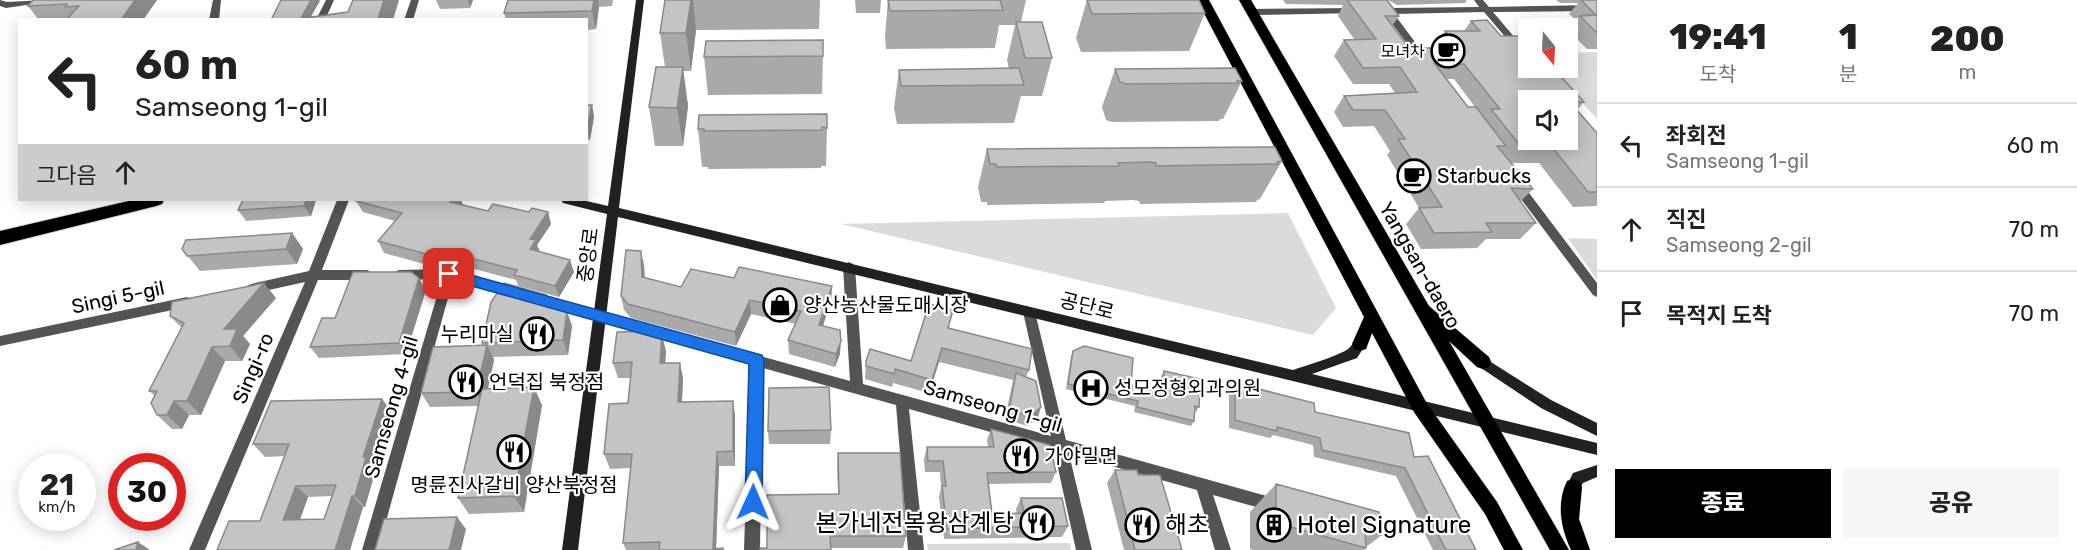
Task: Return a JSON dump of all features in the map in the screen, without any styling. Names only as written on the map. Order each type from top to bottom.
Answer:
[{"type":"highway","points":[[0,227],[110,201]]},
{"type":"highway","points":[[0,238],[152,201]]},
{"type":"main road","points":[[1203,0],[1420,407],[1491,508],[1514,550]]},
{"type":"main road","name":"Yangsan-daero","points":[[1249,6],[1485,423],[1560,550]]},
{"type":"main road","points":[[1420,306],[1483,362]]},
{"type":"main road","points":[[1360,344],[1371,318]]},
{"type":"main road","points":[[1573,487],[1568,509],[1574,537],[1581,550]]},
{"type":"street","points":[[0,2],[6,4],[40,0]]},
{"type":"street","points":[[214,18],[217,0]]},
{"type":"street","points":[[321,18],[330,0]]},
{"type":"street","points":[[409,18],[415,0]]},
{"type":"street","name":"중앙로","points":[[570,550],[640,0]]},
{"type":"street","points":[[1478,0],[1518,46]]},
{"type":"street","points":[[1249,6],[1364,11]]},
{"type":"street","points":[[1380,7],[1597,8]]},
{"type":"street","points":[[1380,7],[1429,67]]},
{"type":"street","points":[[1506,170],[1597,292]]},
{"type":"street","name":"Singi-ro","points":[[197,550],[314,275],[343,201]]},
{"type":"street","name":"공단로","points":[[572,201],[1597,449]]},
{"type":"street","points":[[849,267],[857,388]]},
{"type":"street","name":"Samseong 1-gil","points":[[314,275],[449,274],[1284,508]]},
{"type":"street","name":"Samseong 4-gil","points":[[370,550],[449,274]]},
{"type":"street","points":[[244,290],[314,275]]},
{"type":"street","name":"Singi 5-gil","points":[[0,341],[197,300]]},
{"type":"street","points":[[1029,312],[1084,550]]},
{"type":"street","points":[[1291,376],[1352,354],[1360,344]]},
{"type":"street","points":[[752,550],[757,360]]},
{"type":"street","points":[[1483,362],[1546,404],[1597,430]]},
{"type":"street","points":[[902,401],[916,550]]},
{"type":"street","points":[[1573,487],[1578,478],[1597,471]]},
{"type":"street","points":[[1203,485],[1223,550]]},
{"type":"shaded area","points":[[1597,52],[1597,119],[1578,98],[1578,90],[1571,90],[1560,78],[1578,78],[1578,53]]},
{"type":"shaded area","points":[[1288,213],[1336,308],[1313,335],[841,224]]},
{"type":"shaded area","points":[[1568,238],[1597,239],[1597,280]]},
{"type":"shaded area","points":[[1070,543],[1071,550],[928,550],[927,544]]},
{"type":"building","points":[[33,0],[135,0],[122,18],[68,18],[79,6],[65,7],[67,4],[28,6]]},
{"type":"building","points":[[281,0],[311,0],[301,18],[272,18]]},
{"type":"building","points":[[353,0],[384,0],[378,18],[305,18],[348,12]]},
{"type":"building","points":[[508,0],[594,0],[592,11],[504,13]]},
{"type":"building","points":[[665,0],[691,0],[686,33],[660,33]]},
{"type":"building","points":[[888,0],[1000,0],[1003,10],[890,11]]},
{"type":"building","points":[[1087,0],[1199,0],[1205,13],[1092,14]]},
{"type":"building","points":[[1347,0],[1387,0],[1399,16],[1385,16],[1409,48],[1431,48],[1442,63],[1434,63],[1468,107],[1476,107],[1506,146],[1497,146],[1533,189],[1511,188],[1536,223],[1486,223],[1492,232],[1434,233],[1419,208],[1442,207],[1398,139],[1405,139],[1385,110],[1353,110],[1344,96],[1417,92],[1400,67],[1363,68],[1344,40],[1376,39]]},
{"type":"building","points":[[1581,0],[1597,0],[1597,33],[1580,16],[1596,15]]},
{"type":"building","points":[[1487,20],[1501,36],[1518,36],[1518,78],[1562,78],[1573,90],[1518,90],[1518,143],[1491,109],[1500,109],[1464,64],[1456,64],[1445,50],[1459,48],[1445,31],[1480,31],[1471,21]]},
{"type":"building","points":[[1016,22],[1042,22],[1052,58],[1025,58]]},
{"type":"building","points":[[823,40],[823,56],[704,57],[706,41]]},
{"type":"building","points":[[656,67],[683,67],[677,108],[649,107]]},
{"type":"building","points":[[1019,68],[1024,85],[901,86],[899,70]]},
{"type":"building","points":[[1235,68],[1242,81],[1237,81],[1238,83],[1126,84],[1120,82],[1115,69]]},
{"type":"building","points":[[588,105],[592,105],[588,124]]},
{"type":"building","points":[[1578,111],[1597,132],[1597,192],[1588,192],[1555,150],[1578,150]]},
{"type":"building","points":[[827,114],[827,128],[822,127],[822,130],[704,131],[704,129],[698,129],[699,115]]},
{"type":"building","points":[[1275,147],[1282,161],[1277,162],[1278,164],[1156,166],[1156,163],[1149,162],[1118,163],[1119,166],[997,167],[996,164],[990,164],[987,149]]},
{"type":"building","points":[[242,201],[306,201],[304,206],[238,210]]},
{"type":"building","points":[[356,201],[451,201],[488,211],[493,204],[529,212],[532,208],[548,212],[530,239],[536,240],[530,249],[570,260],[555,286],[514,275],[517,270],[435,249],[430,255],[378,241],[402,213]]},
{"type":"building","points":[[292,233],[286,249],[187,256],[182,249],[186,240]]},
{"type":"building","points":[[626,250],[641,251],[642,277],[681,287],[691,269],[734,278],[739,267],[832,286],[819,325],[840,330],[841,341],[836,354],[788,340],[801,311],[750,300],[735,332],[628,304],[621,296]]},
{"type":"building","points":[[353,272],[411,272],[419,278],[399,343],[310,347],[322,318],[335,318]]},
{"type":"building","points":[[264,283],[224,329],[237,329],[230,346],[212,347],[187,401],[174,401],[167,415],[157,415],[151,403],[157,391],[149,391],[184,323],[170,316],[172,302]]},
{"type":"building","points":[[504,283],[546,295],[543,299],[561,304],[567,312],[563,340],[482,343],[491,302]]},
{"type":"building","points":[[929,304],[953,310],[948,328],[1032,349],[1029,370],[942,348],[932,380],[895,369],[894,374],[866,366],[870,349],[911,361]]},
{"type":"building","points":[[655,331],[662,335],[660,363],[680,363],[678,402],[733,401],[733,451],[717,452],[713,549],[723,548],[723,550],[659,550],[660,542],[623,543],[632,454],[604,454],[609,404],[628,403],[632,362],[613,363],[617,332]]},
{"type":"building","points":[[487,345],[476,392],[421,393],[433,347]]},
{"type":"building","points":[[1084,346],[1133,358],[1131,385],[1163,393],[1164,371],[1200,379],[1199,407],[1195,406],[1194,421],[1137,407],[1138,401],[1068,384],[1073,351]]},
{"type":"building","points":[[1016,373],[1036,381],[1041,407],[1031,416],[1009,410]]},
{"type":"building","points":[[1235,383],[1314,403],[1315,412],[1409,433],[1414,457],[1428,456],[1476,550],[1446,550],[1405,468],[1322,450],[1320,438],[1277,427],[1277,431],[1235,420]]},
{"type":"building","points":[[534,387],[514,496],[458,498],[482,389]]},
{"type":"building","points":[[829,387],[831,430],[768,431],[769,388]]},
{"type":"building","points":[[382,399],[363,457],[366,457],[355,496],[352,496],[335,550],[217,550],[229,521],[260,521],[289,444],[253,444],[271,401]],"holes":[[[336,485],[324,519],[283,520],[296,486]]]},
{"type":"building","points":[[991,429],[1050,445],[1056,472],[987,473],[992,514],[1024,513],[1021,498],[1062,498],[1068,526],[947,529],[942,486],[946,486],[943,461],[928,461],[927,447],[994,447]]},
{"type":"building","points":[[838,453],[900,453],[906,536],[830,536],[831,550],[760,550],[760,548],[767,548],[767,495],[839,494]]},
{"type":"building","points":[[1115,470],[1137,470],[1138,475],[1160,475],[1182,550],[1135,550]]},
{"type":"building","points":[[1276,484],[1379,512],[1382,535],[1365,531],[1366,548],[1276,523]]},
{"type":"building","points":[[457,517],[449,550],[375,550],[384,519]]},
{"type":"building","points":[[138,542],[136,550],[114,550]]},
{"type":"place","name":"모녀차","points":[[1448,51]]},
{"type":"place","name":"Starbucks","points":[[1414,176]]},
{"type":"place","name":"양산농산물도매시장","points":[[780,305]]},
{"type":"place","name":"누리마실","points":[[537,334]]},
{"type":"place","name":"언덕집 북정점","points":[[466,382]]},
{"type":"place","name":"성모정형외과의원","points":[[1091,388]]},
{"type":"place","name":"명륜진사갈비 양산북정점","points":[[514,452]]},
{"type":"place","name":"가야밀면","points":[[1021,456]]},
{"type":"place","name":"본가네전복왕삼계탕","points":[[1037,523]]},
{"type":"place","name":"해초","points":[[1142,525]]},
{"type":"place","name":"Hotel Signature","points":[[1274,525]]},
{"type":"route","points":[[449,274],[757,360],[753,502]]}]
